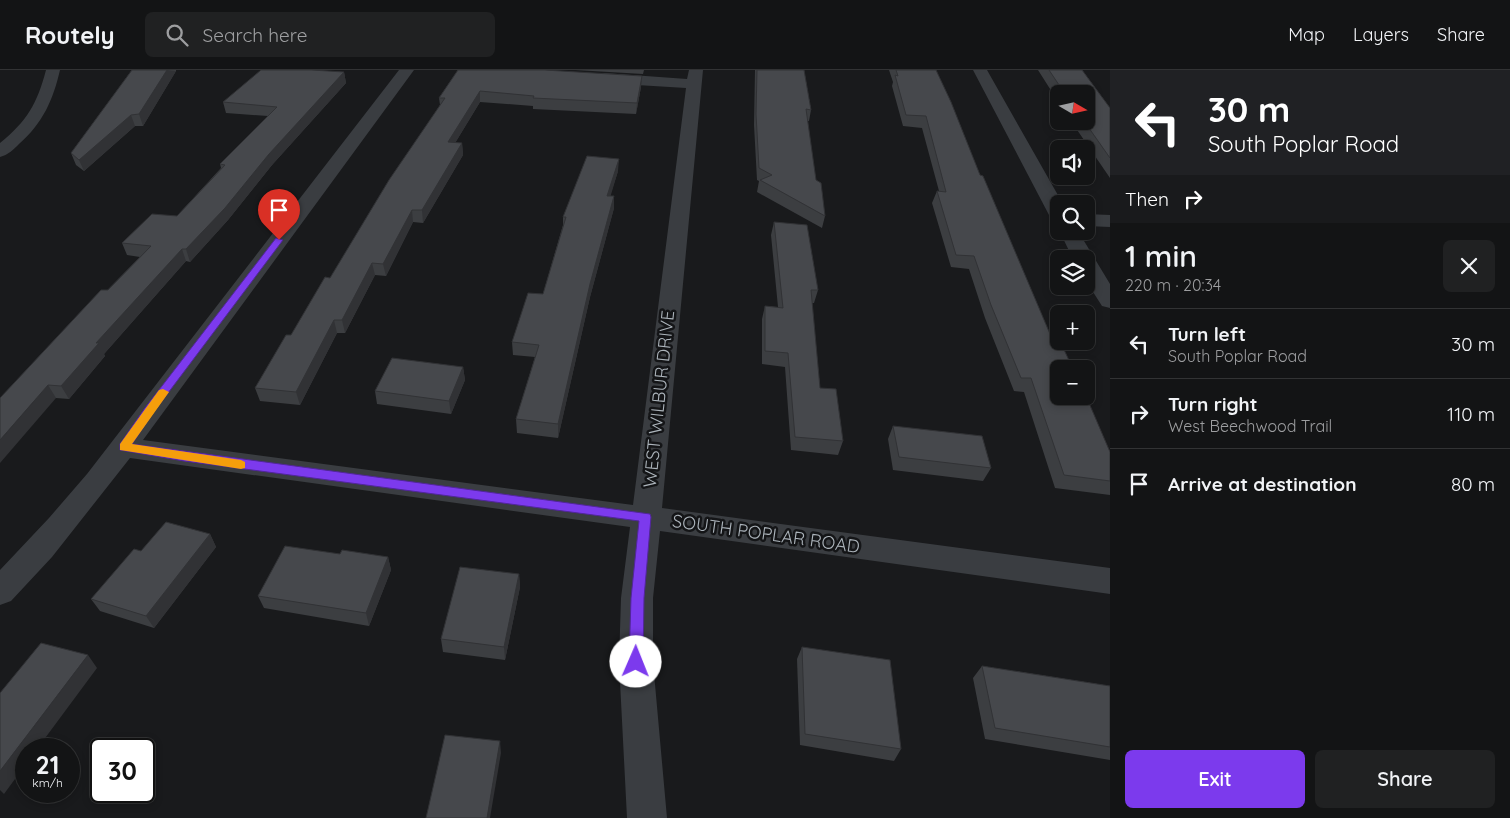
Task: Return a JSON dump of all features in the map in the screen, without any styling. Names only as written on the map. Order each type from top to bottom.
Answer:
[{"type":"street","points":[[0,152],[24,132],[44,106],[53,70]]},
{"type":"street","points":[[0,591],[45,546],[124,447],[149,410],[407,70]]},
{"type":"street","points":[[980,70],[1050,198]]},
{"type":"street","points":[[589,77],[695,77]]},
{"type":"street","name":"WEST WILBUR DRIVE","points":[[647,818],[636,662],[637,598],[695,77]]},
{"type":"street","points":[[1095,220],[1110,221]]},
{"type":"street","points":[[1095,277],[1110,301]]},
{"type":"street","name":"SOUTH POPLAR ROAD","points":[[124,447],[184,457],[645,517],[1110,581]]},
{"type":"building","points":[[132,70],[167,70],[139,114],[131,115],[79,160],[71,153]]},
{"type":"building","points":[[261,70],[344,72],[269,154],[225,208],[186,249],[182,249],[96,343],[99,343],[61,386],[48,385],[0,440],[0,398],[101,290],[108,290],[151,246],[122,243],[152,214],[177,216],[225,165],[220,164],[277,107],[223,102]]},
{"type":"building","points":[[458,70],[545,70],[642,76],[637,103],[533,98],[534,96],[480,91],[448,142],[462,143],[422,210],[412,210],[383,264],[372,263],[342,320],[334,320],[296,392],[255,388],[286,335],[291,335],[325,277],[330,278],[389,180],[445,98],[439,98]]},
{"type":"building","points":[[757,70],[804,70],[811,110],[806,109],[816,180],[821,183],[825,216],[760,180],[772,175],[759,168],[756,114]]},
{"type":"building","points":[[896,70],[936,70],[1050,334],[1050,350],[1064,350],[1069,360],[1050,360],[1050,405],[1090,405],[1110,452],[1110,481],[1064,475],[1031,378],[1021,378],[991,305],[974,256],[956,255],[937,191],[946,192],[926,116],[906,115],[895,75],[898,76]]},
{"type":"building","points":[[1049,70],[1082,70],[1093,85],[1059,85]]},
{"type":"building","points":[[1095,88],[1110,108],[1110,158],[1090,130],[1095,130]]},
{"type":"building","points":[[587,156],[619,159],[607,196],[614,196],[590,284],[558,424],[516,419],[539,345],[512,342],[528,293],[543,294],[566,217],[563,217]]},
{"type":"building","points":[[774,222],[807,225],[818,290],[811,290],[820,388],[836,389],[843,441],[795,437],[788,353],[765,351],[765,306],[783,308]]},
{"type":"building","points":[[392,358],[463,367],[449,401],[375,391]]},
{"type":"building","points":[[893,426],[982,436],[991,468],[899,457]]},
{"type":"building","points":[[166,522],[210,534],[146,616],[91,599],[134,549],[141,551]]},
{"type":"building","points":[[285,546],[340,554],[342,550],[388,557],[366,613],[258,596]]},
{"type":"building","points":[[460,567],[519,574],[504,647],[441,639]]},
{"type":"building","points":[[41,643],[88,655],[25,738],[15,738],[15,751],[0,771],[0,693]]},
{"type":"building","points":[[802,647],[890,660],[901,749],[805,734]]},
{"type":"building","points":[[982,666],[1110,686],[1110,747],[995,728]]},
{"type":"building","points":[[445,735],[500,741],[487,818],[426,818]]},
{"type":"slow traffic","points":[[163,392],[124,447],[241,465]]},
{"type":"route","points":[[279,240],[149,410],[124,447],[184,457],[645,517],[637,598],[636,662]]}]
